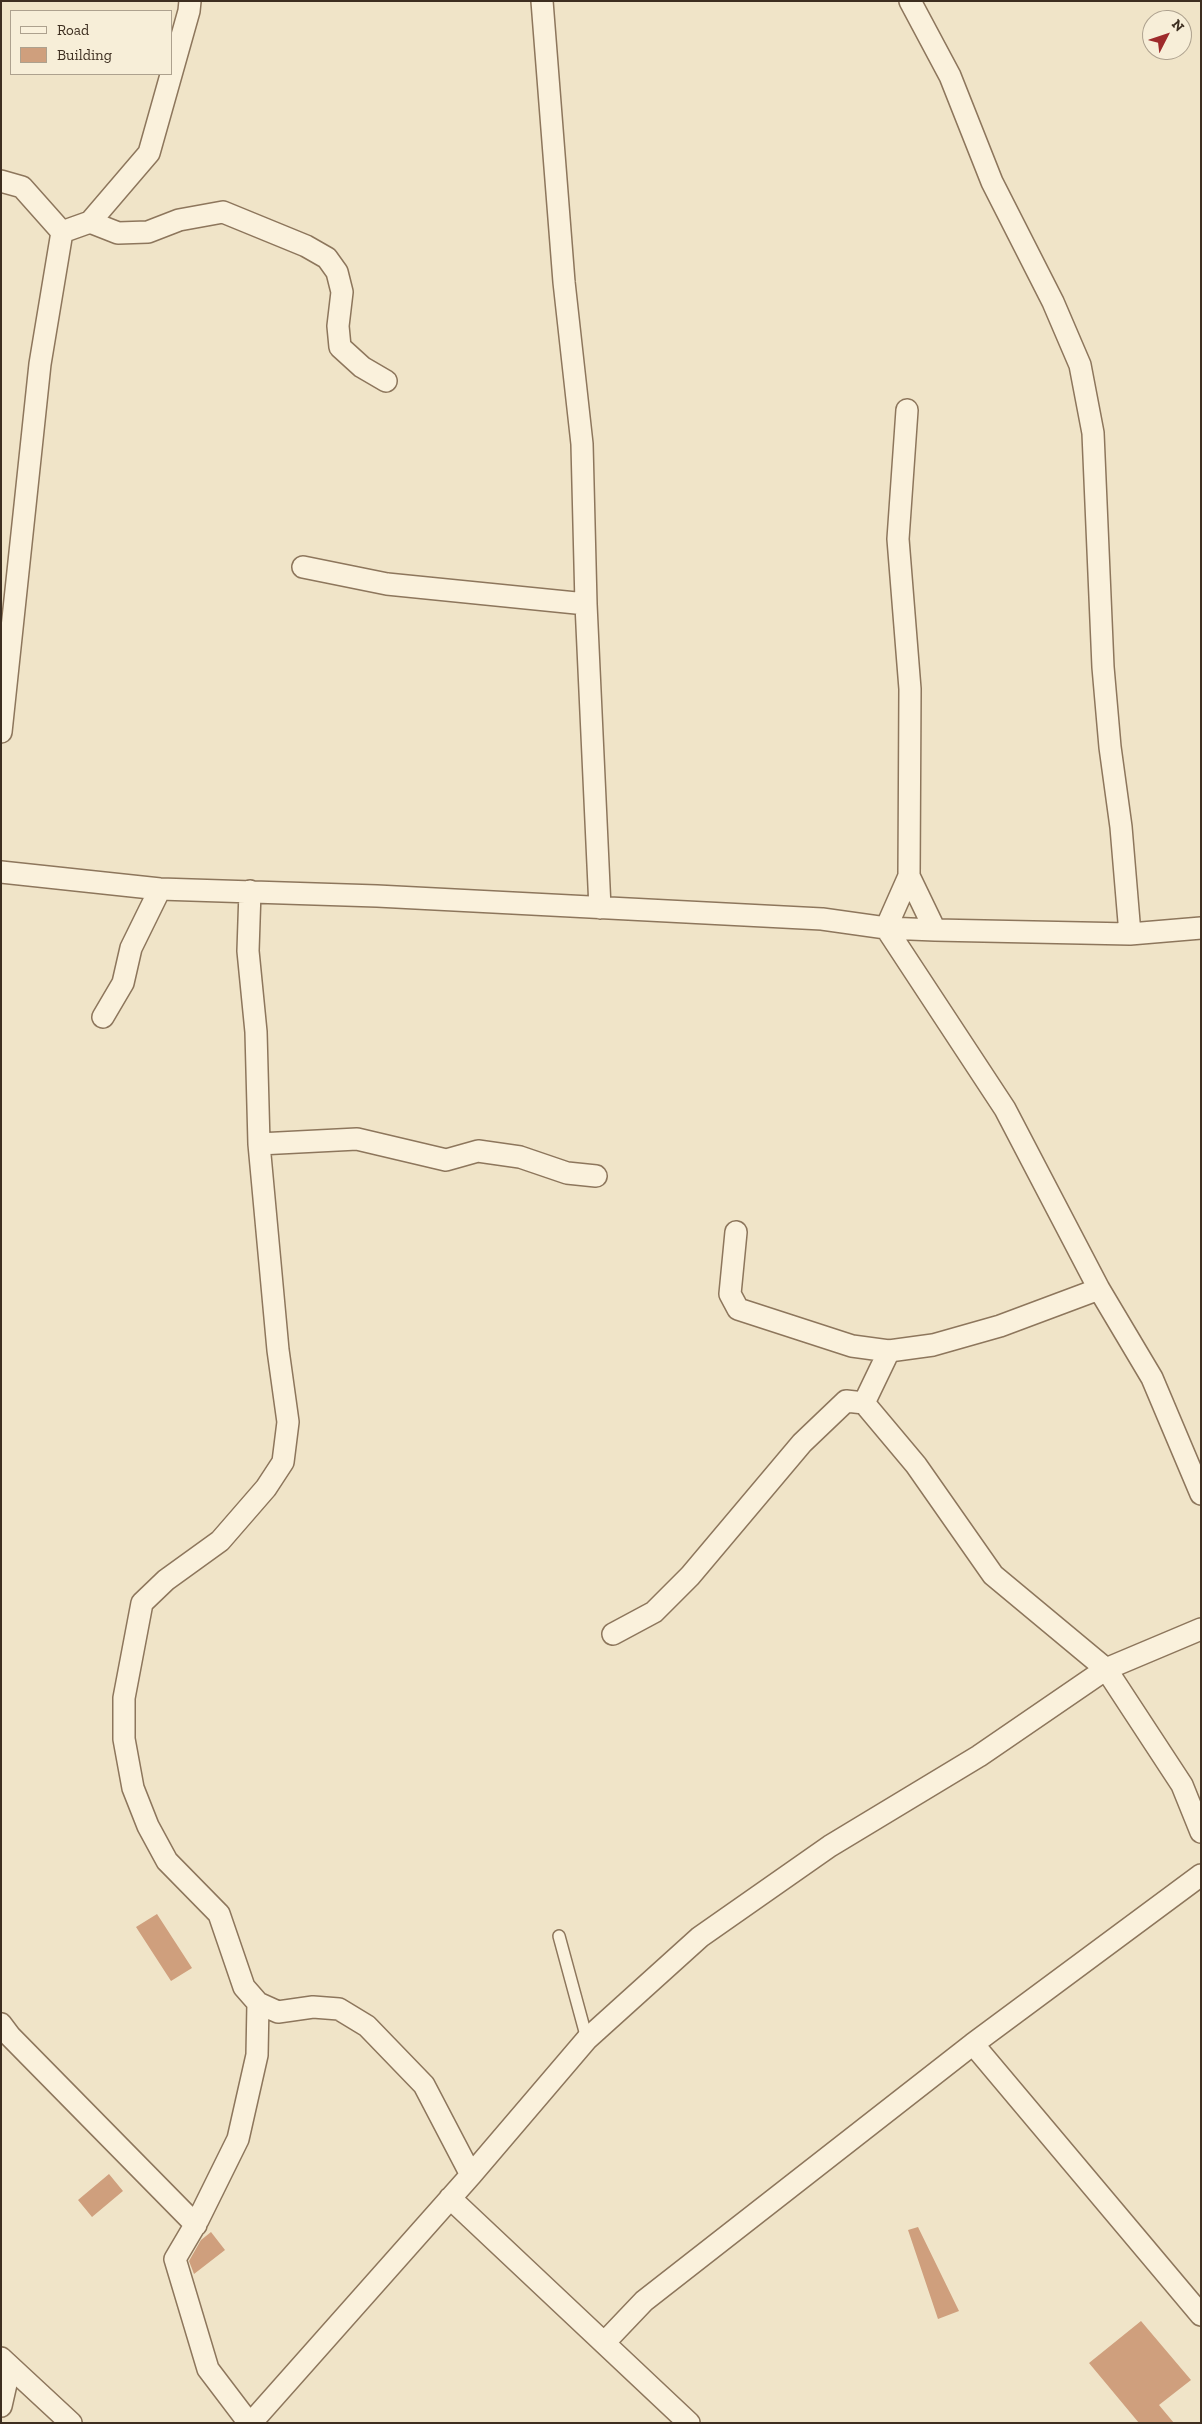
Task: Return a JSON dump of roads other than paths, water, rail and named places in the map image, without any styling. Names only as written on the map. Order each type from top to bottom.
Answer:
[{"type":"street","points":[[172,73],[190,11],[190,1]]},
{"type":"street","points":[[542,1],[557,202],[582,444],[586,604],[600,908]]},
{"type":"street","points":[[910,1],[950,76],[992,182],[1053,302],[1080,365],[1092,433],[1103,667],[1110,747],[1121,827],[1130,934]]},
{"type":"street","points":[[62,232],[90,222],[149,153],[172,75]]},
{"type":"street","points":[[1,181],[22,187],[62,232]]},
{"type":"street","points":[[90,222],[118,233],[148,232],[180,220],[223,212],[306,246],[327,258],[337,272],[342,292],[338,326],[340,347],[362,367],[386,381]]},
{"type":"street","points":[[1,732],[40,364],[62,232]]},
{"type":"street","points":[[886,928],[909,876],[910,689],[898,539],[907,410]]},
{"type":"street","points":[[303,567],[387,584],[586,604]]},
{"type":"street","points":[[1,872],[160,889],[250,890],[822,919],[886,928],[1130,934],[1201,928]]},
{"type":"street","points":[[909,876],[935,930]]},
{"type":"street","points":[[102,1017],[123,982],[131,948],[160,889]]},
{"type":"street","points":[[250,890],[248,951],[256,1032],[258,1144],[278,1350],[288,1422],[283,1462],[266,1488],[220,1541],[166,1580],[142,1603],[124,1698],[124,1739],[133,1788],[148,1826],[167,1861],[219,1914],[244,1987],[258,2003],[278,2012],[313,2007],[339,2009],[367,2026],[424,2085],[471,2175]]},
{"type":"street","points":[[886,928],[1005,1109],[1099,1289],[1152,1378],[1201,1494]]},
{"type":"street","points":[[258,1144],[357,1140],[446,1160],[478,1151],[520,1157],[568,1173],[596,1176]]},
{"type":"street","points":[[736,1232],[730,1294],[738,1309],[852,1346],[889,1351],[933,1345],[1000,1326],[1099,1289]]},
{"type":"street","points":[[864,1403],[889,1351]]},
{"type":"street","points":[[613,1634],[654,1612],[684,1582],[802,1443],[846,1401],[864,1403],[916,1465],[993,1575],[1106,1669],[1182,1786],[1201,1832]]},
{"type":"street","points":[[258,2003],[257,2055],[238,2139],[196,2225],[175,2259],[208,2369],[250,2423],[471,2175],[586,2039],[700,1936],[830,1846],[979,1756],[1106,1669],[1201,1630]]},
{"type":"street","points":[[604,2343],[644,2301],[973,2044],[1201,1875]]},
{"type":"street","points":[[1,2024],[17,2043],[196,2225]]},
{"type":"street","points":[[973,2044],[1201,2316]]},
{"type":"street","points":[[450,2198],[689,2423]]},
{"type":"street","points":[[1,2358],[71,2423]]},
{"type":"street","points":[[1,2374],[6,2384],[1,2406]]},
{"type":"lane","points":[[559,1936],[586,2039]]}]
